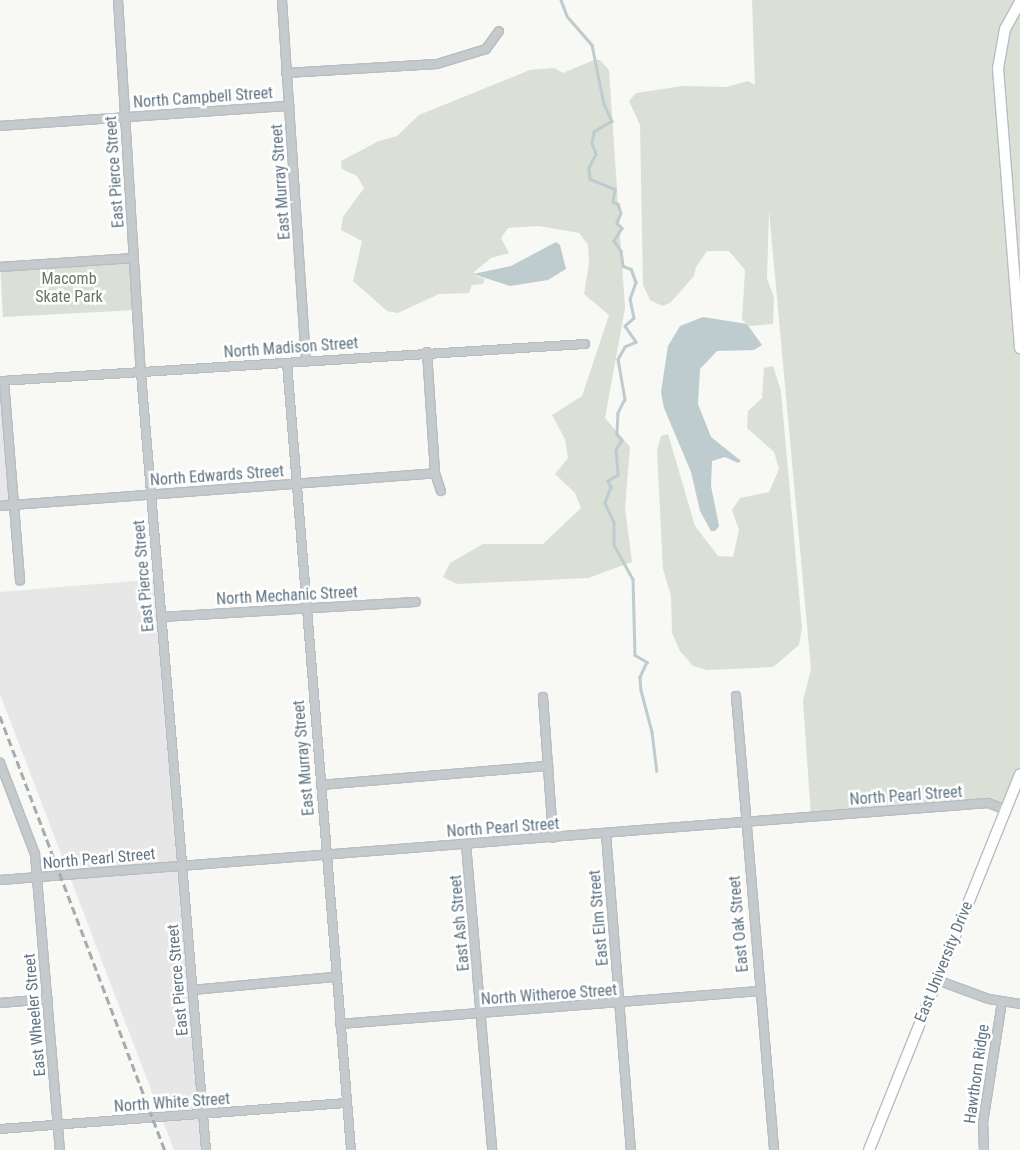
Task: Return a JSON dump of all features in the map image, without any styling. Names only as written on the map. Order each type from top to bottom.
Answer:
[{"type":"main road","points":[[1020,2],[1005,29],[998,68],[1020,348]]},
{"type":"main road","name":"East University Drive","points":[[869,1150],[1020,774]]},
{"type":"street","name":"East Pierce Street","points":[[118,0],[141,373],[206,1150]]},
{"type":"street","name":"East Murray Street","points":[[282,0],[306,361]]},
{"type":"street","name":"North Campbell Street","points":[[286,73],[437,64],[486,48],[500,31]]},
{"type":"street","name":"North Campbell Street","points":[[0,126],[289,106]]},
{"type":"street","points":[[0,267],[134,258]]},
{"type":"street","name":"North Madison Street","points":[[2,381],[427,352],[585,344]]},
{"type":"street","points":[[427,352],[435,473],[441,491]]},
{"type":"street","name":"East Murray Street","points":[[287,363],[304,608],[321,785],[351,1150]]},
{"type":"street","points":[[2,381],[20,580]]},
{"type":"street","name":"North Edwards Street","points":[[0,506],[435,473]]},
{"type":"street","name":"North Mechanic Street","points":[[161,617],[416,602]]},
{"type":"street","name":"East Oak Street","points":[[736,696],[744,823],[774,1150]]},
{"type":"street","points":[[543,697],[553,838]]},
{"type":"street","name":"East Wheeler Street","points":[[0,763],[33,846],[60,1150]]},
{"type":"street","points":[[321,785],[548,766]]},
{"type":"street","name":"North Pearl Street","points":[[0,880],[988,804],[1006,810]]},
{"type":"street","name":"East Elm Street","points":[[606,834],[631,1150]]},
{"type":"street","name":"East Ash Street","points":[[466,844],[492,1150]]},
{"type":"street","points":[[192,990],[336,977]]},
{"type":"street","points":[[937,980],[1002,1002],[1020,1004]]},
{"type":"street","name":"North Witheroe Street","points":[[340,1024],[619,1004],[759,991]]},
{"type":"street","points":[[0,1003],[48,999]]},
{"type":"street","name":"Hawthorn Ridge","points":[[984,1150],[983,1124],[1002,1002]]},
{"type":"street","name":"North White Street","points":[[0,1129],[346,1103]]},
{"type":"shaded area","points":[[556,242],[560,245],[566,269],[548,280],[510,286],[473,274],[511,266]]},
{"type":"shaded area","points":[[703,317],[747,324],[762,345],[754,350],[717,351],[700,369],[698,404],[711,437],[741,461],[738,463],[725,457],[712,461],[711,486],[719,526],[715,531],[711,531],[700,511],[691,472],[664,408],[661,392],[668,346],[680,326]]},
{"type":"shaded area","points":[[0,381],[4,381],[14,505],[0,506]]},
{"type":"shaded area","points":[[158,579],[206,1150],[174,1150],[0,694],[0,592]]},
{"type":"green space","points":[[752,0],[1020,0],[1020,774],[1006,810],[994,805],[811,816],[803,701],[811,669],[769,211],[767,279],[774,297],[773,324],[750,326],[742,320],[745,270],[729,251],[707,251],[696,267],[694,276],[670,303],[662,306],[650,300],[643,285],[640,125],[629,101],[636,93],[683,86],[727,87],[748,81],[755,85]]},
{"type":"green space","points":[[594,60],[600,60],[609,70],[625,308],[605,418],[630,447],[625,508],[632,562],[588,578],[457,584],[443,577],[450,563],[483,544],[543,544],[581,508],[575,493],[555,474],[568,458],[565,439],[552,415],[582,396],[609,315],[584,294],[589,263],[588,245],[579,233],[539,226],[508,228],[501,238],[509,253],[491,258],[474,272],[474,275],[485,279],[483,284],[472,285],[469,293],[439,294],[398,313],[387,311],[353,281],[362,241],[341,230],[343,217],[364,188],[357,176],[342,169],[341,161],[379,141],[397,136],[419,115],[530,70],[554,68],[563,73]]},
{"type":"green space","name":"Macomb Skate Park","points":[[134,258],[137,310],[3,317],[0,265]]},
{"type":"green space","points":[[773,366],[781,391],[802,628],[799,645],[773,667],[707,670],[693,666],[680,651],[672,633],[671,596],[663,569],[657,451],[661,436],[668,434],[695,526],[718,556],[733,557],[739,530],[732,510],[740,498],[769,492],[779,469],[774,452],[747,428],[748,411],[762,398],[764,368]]},
{"type":"waterway","points":[[561,0],[567,16],[592,45],[604,104],[612,121],[594,132],[592,143],[596,154],[589,168],[590,179],[615,189],[613,202],[618,204],[621,213],[617,223],[622,228],[614,241],[621,251],[623,266],[631,269],[636,282],[630,299],[634,318],[625,326],[636,342],[625,347],[618,359],[625,399],[618,413],[617,434],[622,440],[616,450],[618,475],[608,481],[611,487],[605,503],[614,522],[614,545],[633,579],[635,655],[647,662],[640,677],[641,690],[652,732],[657,771]]},
{"type":"railway","points":[[0,716],[165,1150]]}]
